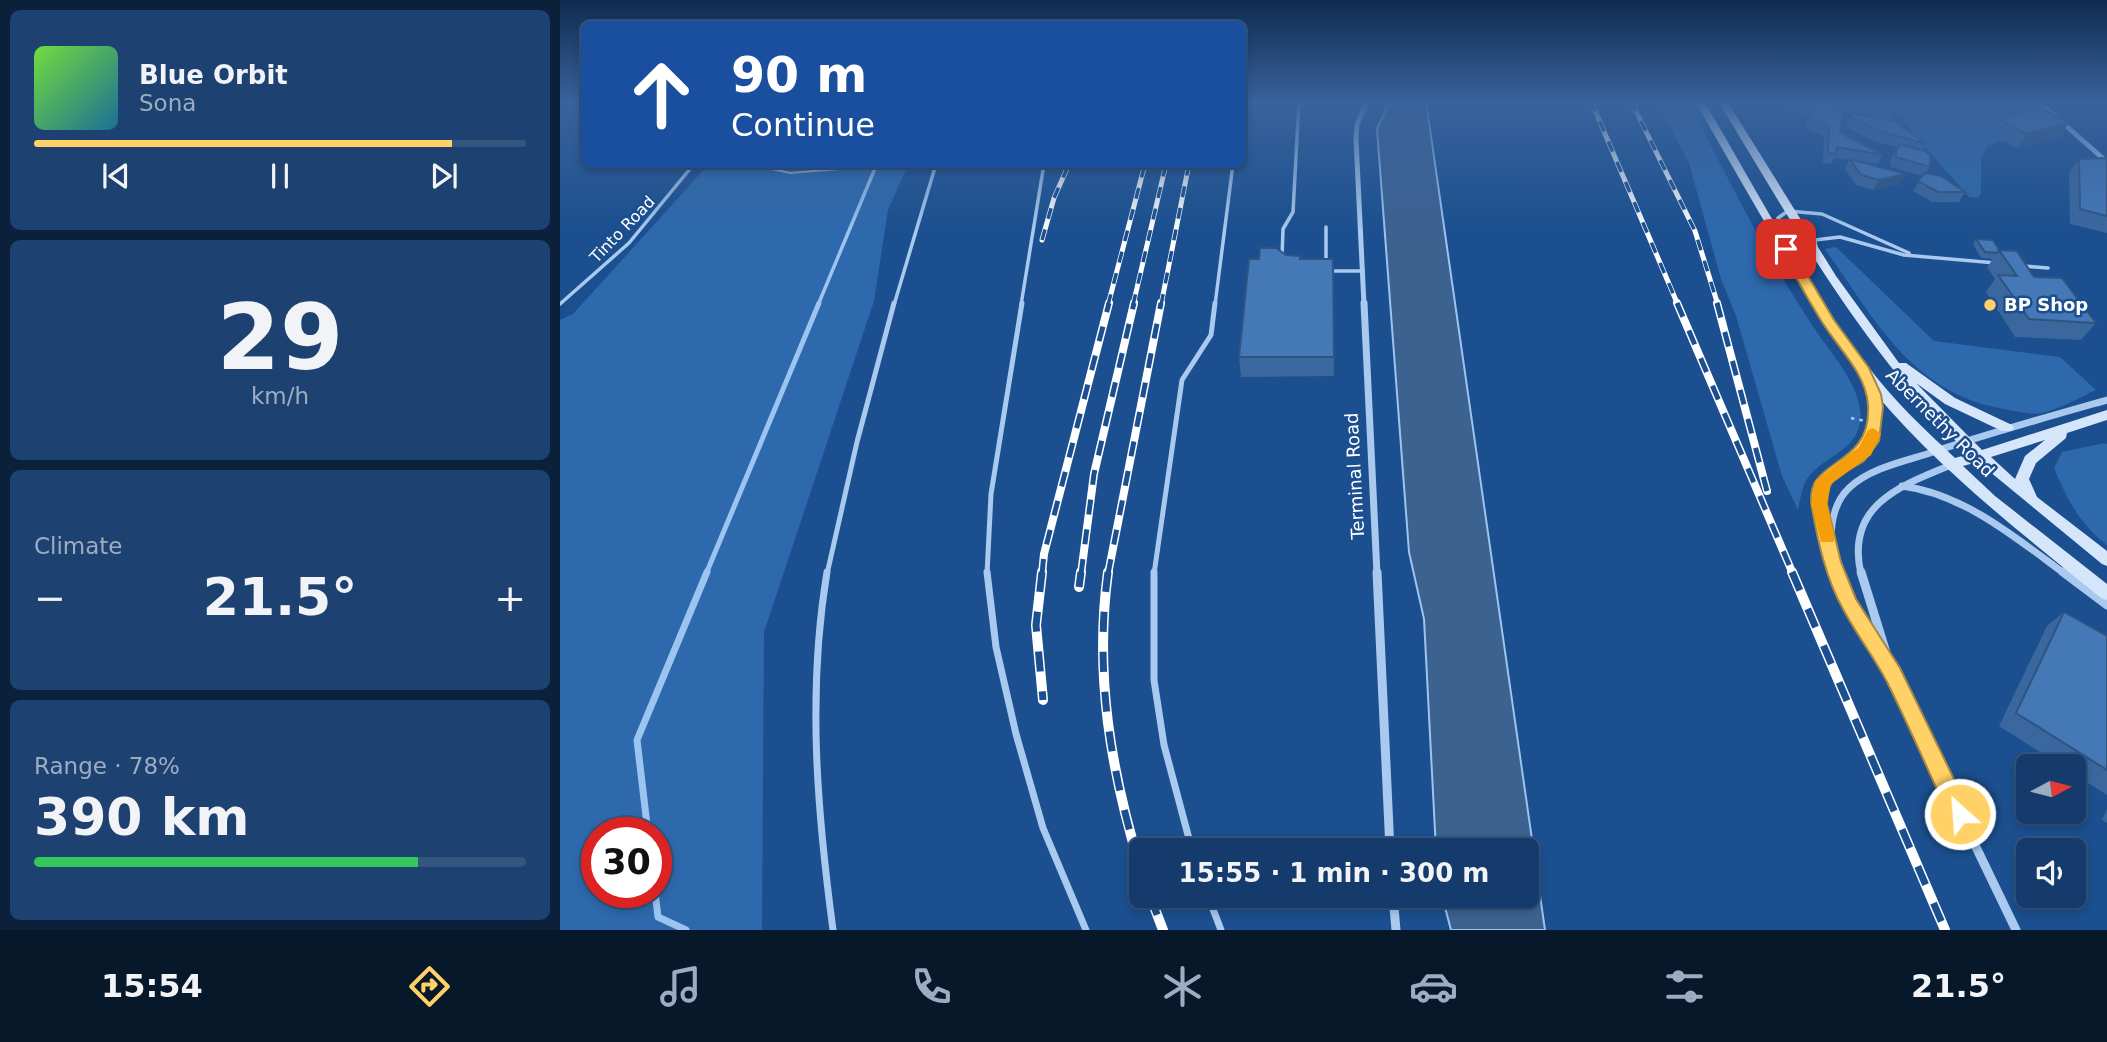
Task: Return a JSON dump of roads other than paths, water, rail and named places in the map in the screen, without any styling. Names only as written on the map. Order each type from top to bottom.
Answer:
[{"type":"main road","name":"Abernethy Road","points":[[1724,144],[1812,294],[1864,371],[1951,465],[2050,550],[2107,593]]},
{"type":"main road","name":"Abernethy Road","points":[[1749,144],[1876,341],[1917,392],[1963,441],[2034,503],[2107,560]]},
{"type":"main road","points":[[1876,341],[1891,358],[1950,401],[2007,428]]},
{"type":"main road","points":[[1951,465],[2107,415]]},
{"type":"main road","points":[[2034,503],[2023,485],[2030,460],[2040,449],[2074,425]]},
{"type":"street","name":"Terminal Road","points":[[1356,144],[1389,838]]},
{"type":"street","points":[[2087,144],[2107,162]]},
{"type":"street","points":[[1864,371],[1876,407],[1871,441],[1858,457],[1829,474],[1820,488],[1819,504],[1833,562],[1849,603],[1893,675],[2016,930]]},
{"type":"street","points":[[1833,562],[1830,535],[1834,517],[1849,488],[1880,469],[1963,441],[2107,400]]},
{"type":"street","points":[[1893,675],[1857,556],[1861,526],[1868,512],[1898,486],[1951,465]]},
{"type":"street","points":[[1898,486],[1914,486],[1941,494],[2006,533],[2107,606]]},
{"type":"street","points":[[1393,908],[1396,930]]},
{"type":"lane","points":[[1281,265],[1283,229],[1293,212],[1297,144]]},
{"type":"lane","name":"Tinto Road","points":[[560,303],[629,243],[691,168]]},
{"type":"lane","points":[[833,930],[820,832],[815,758],[816,664],[829,559],[883,342],[935,168]]},
{"type":"lane","points":[[1043,168],[990,494],[987,581],[996,647],[1032,793],[1043,828],[1086,930]]},
{"type":"lane","points":[[1189,838],[1164,745],[1154,680],[1153,578],[1182,380],[1211,335],[1232,168]]},
{"type":"lane","points":[[1812,294],[1804,263],[1778,218],[1779,214],[1791,210],[1832,217],[1915,256]]},
{"type":"lane","points":[[1326,227],[1326,271]]},
{"type":"lane","points":[[1816,250],[1815,240],[1833,236],[1915,256],[2008,264]]},
{"type":"lane","points":[[2021,265],[2048,268]]},
{"type":"lane","points":[[1318,271],[1363,271]]},
{"type":"lane","points":[[1213,908],[1221,930]]},
{"type":"waterway","points":[[818,305],[875,168]]},
{"type":"waterway","points":[[706,574],[819,303]]},
{"type":"waterway","points":[[646,817],[637,740],[707,572]]},
{"type":"waterway","points":[[657,908],[658,917],[686,930]]},
{"type":"railway","points":[[1610,144],[1678,305]]},
{"type":"railway","points":[[1652,144],[1695,231],[1718,305]]},
{"type":"railway","points":[[1042,240],[1054,198],[1067,168]]},
{"type":"railway","points":[[1108,305],[1144,168]]},
{"type":"railway","points":[[1133,305],[1165,168]]},
{"type":"railway","points":[[1161,305],[1188,168]]},
{"type":"railway","points":[[1042,574],[1044,554],[1109,303]]},
{"type":"railway","points":[[1081,574],[1094,474],[1134,303]]},
{"type":"railway","points":[[1108,574],[1161,303]]},
{"type":"railway","points":[[1677,303],[1793,574]]},
{"type":"railway","points":[[1717,303],[1767,491]]},
{"type":"railway","points":[[1042,572],[1036,625],[1043,700]]},
{"type":"railway","points":[[1079,587],[1081,572]]},
{"type":"railway","points":[[1108,572],[1104,610],[1104,686],[1114,760],[1131,838]]},
{"type":"railway","points":[[1792,572],[1945,930]]},
{"type":"railway","points":[[1155,908],[1163,930]]},
{"type":"place","name":"BP Shop","points":[[1990,305]]}]
